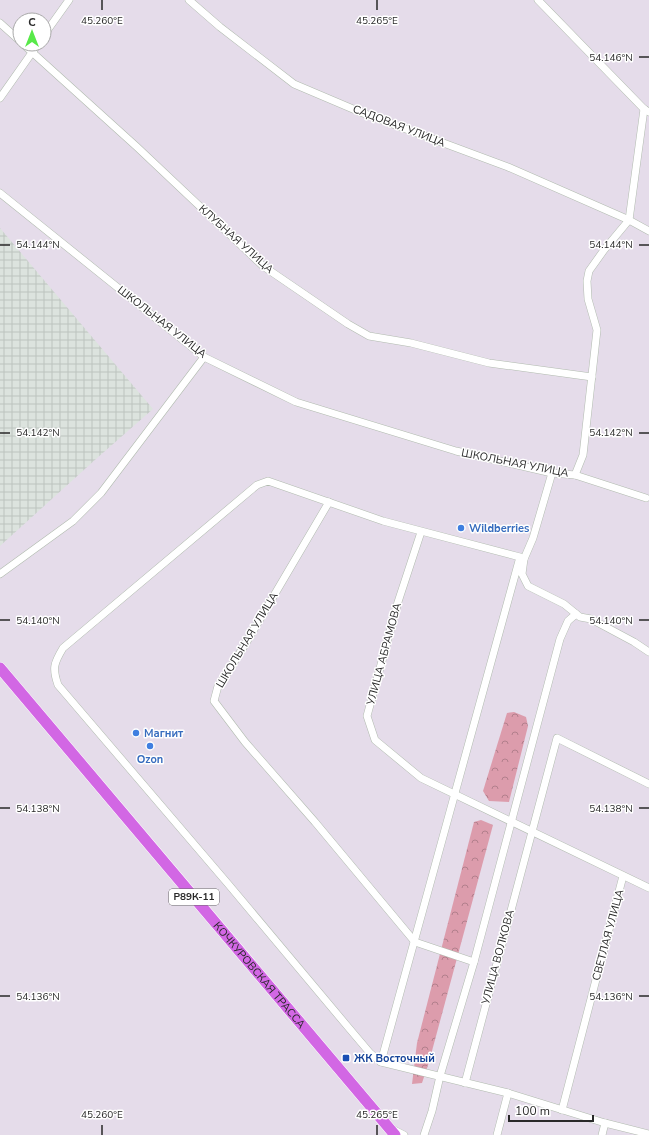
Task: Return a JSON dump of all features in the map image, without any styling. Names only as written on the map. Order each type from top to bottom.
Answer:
[{"type":"main road","name":"КОЧКУРОВСКАЯ ТРАССА","points":[[0,668],[391,1131]]},
{"type":"street","points":[[52,24],[69,0]]},
{"type":"street","name":"САДОВАЯ УЛИЦА","points":[[189,0],[220,27],[294,84],[360,112],[508,167],[629,220],[649,231]]},
{"type":"street","points":[[538,0],[647,110],[629,220],[589,271],[587,281],[588,300],[597,330],[583,455],[575,475]]},
{"type":"street","points":[[0,23],[12,34]]},
{"type":"street","points":[[0,98],[32,52]]},
{"type":"street","name":"КЛУБНАЯ УЛИЦА","points":[[32,52],[137,147],[263,266],[348,324],[369,336],[411,343],[489,363],[592,377]]},
{"type":"street","name":"ШКОЛЬНАЯ УЛИЦА","points":[[0,193],[204,357],[296,402],[456,452],[552,473],[575,475],[646,498]]},
{"type":"street","points":[[0,574],[73,521],[101,494],[204,357]]},
{"type":"street","points":[[382,1062],[454,794],[522,558],[533,538],[552,473]]},
{"type":"street","points":[[522,558],[383,521],[268,481],[257,485],[63,648],[55,661],[55,676],[58,685],[370,1053],[382,1062],[508,1093],[606,1123],[649,1134]]},
{"type":"street","name":"ШКОЛЬНАЯ УЛИЦА","points":[[329,502],[246,643],[218,686],[214,701],[245,742],[315,822],[415,942]]},
{"type":"street","name":"УЛИЦА АБРАМОВА","points":[[421,532],[398,602],[367,716],[375,740],[421,778],[649,888]]},
{"type":"street","points":[[522,558],[522,574],[528,586],[564,604],[580,617],[591,619],[634,642],[649,652]]},
{"type":"street","points":[[423,1135],[432,1111],[440,1076],[474,962],[560,639],[568,621],[576,614]]},
{"type":"street","points":[[531,831],[557,738],[649,784]]},
{"type":"street","name":"УЛИЦА ВОЛКОВА","points":[[465,1083],[531,831]]},
{"type":"street","name":"СВЕТЛАЯ УЛИЦА","points":[[562,1110],[623,876]]},
{"type":"street","points":[[415,942],[474,962]]},
{"type":"street","points":[[497,1135],[508,1093]]},
{"type":"street","points":[[602,1135],[606,1123]]},
{"type":"street","points":[[391,1131],[404,1135]]},
{"type":"shaded area","points":[[0,228],[153,409],[0,546]]},
{"type":"green space","points":[[514,712],[526,717],[528,726],[509,802],[489,801],[483,791],[507,713]]},
{"type":"green space","points":[[481,820],[493,825],[429,1062],[422,1083],[412,1084],[417,1043],[474,822]]},
{"type":"place","name":"Wildberries","points":[[461,528]]},
{"type":"place","name":"Магнит","points":[[136,733]]},
{"type":"place","name":"Ozon","points":[[150,746]]},
{"type":"place","name":"ЖК Восточный","points":[[346,1058]]}]
